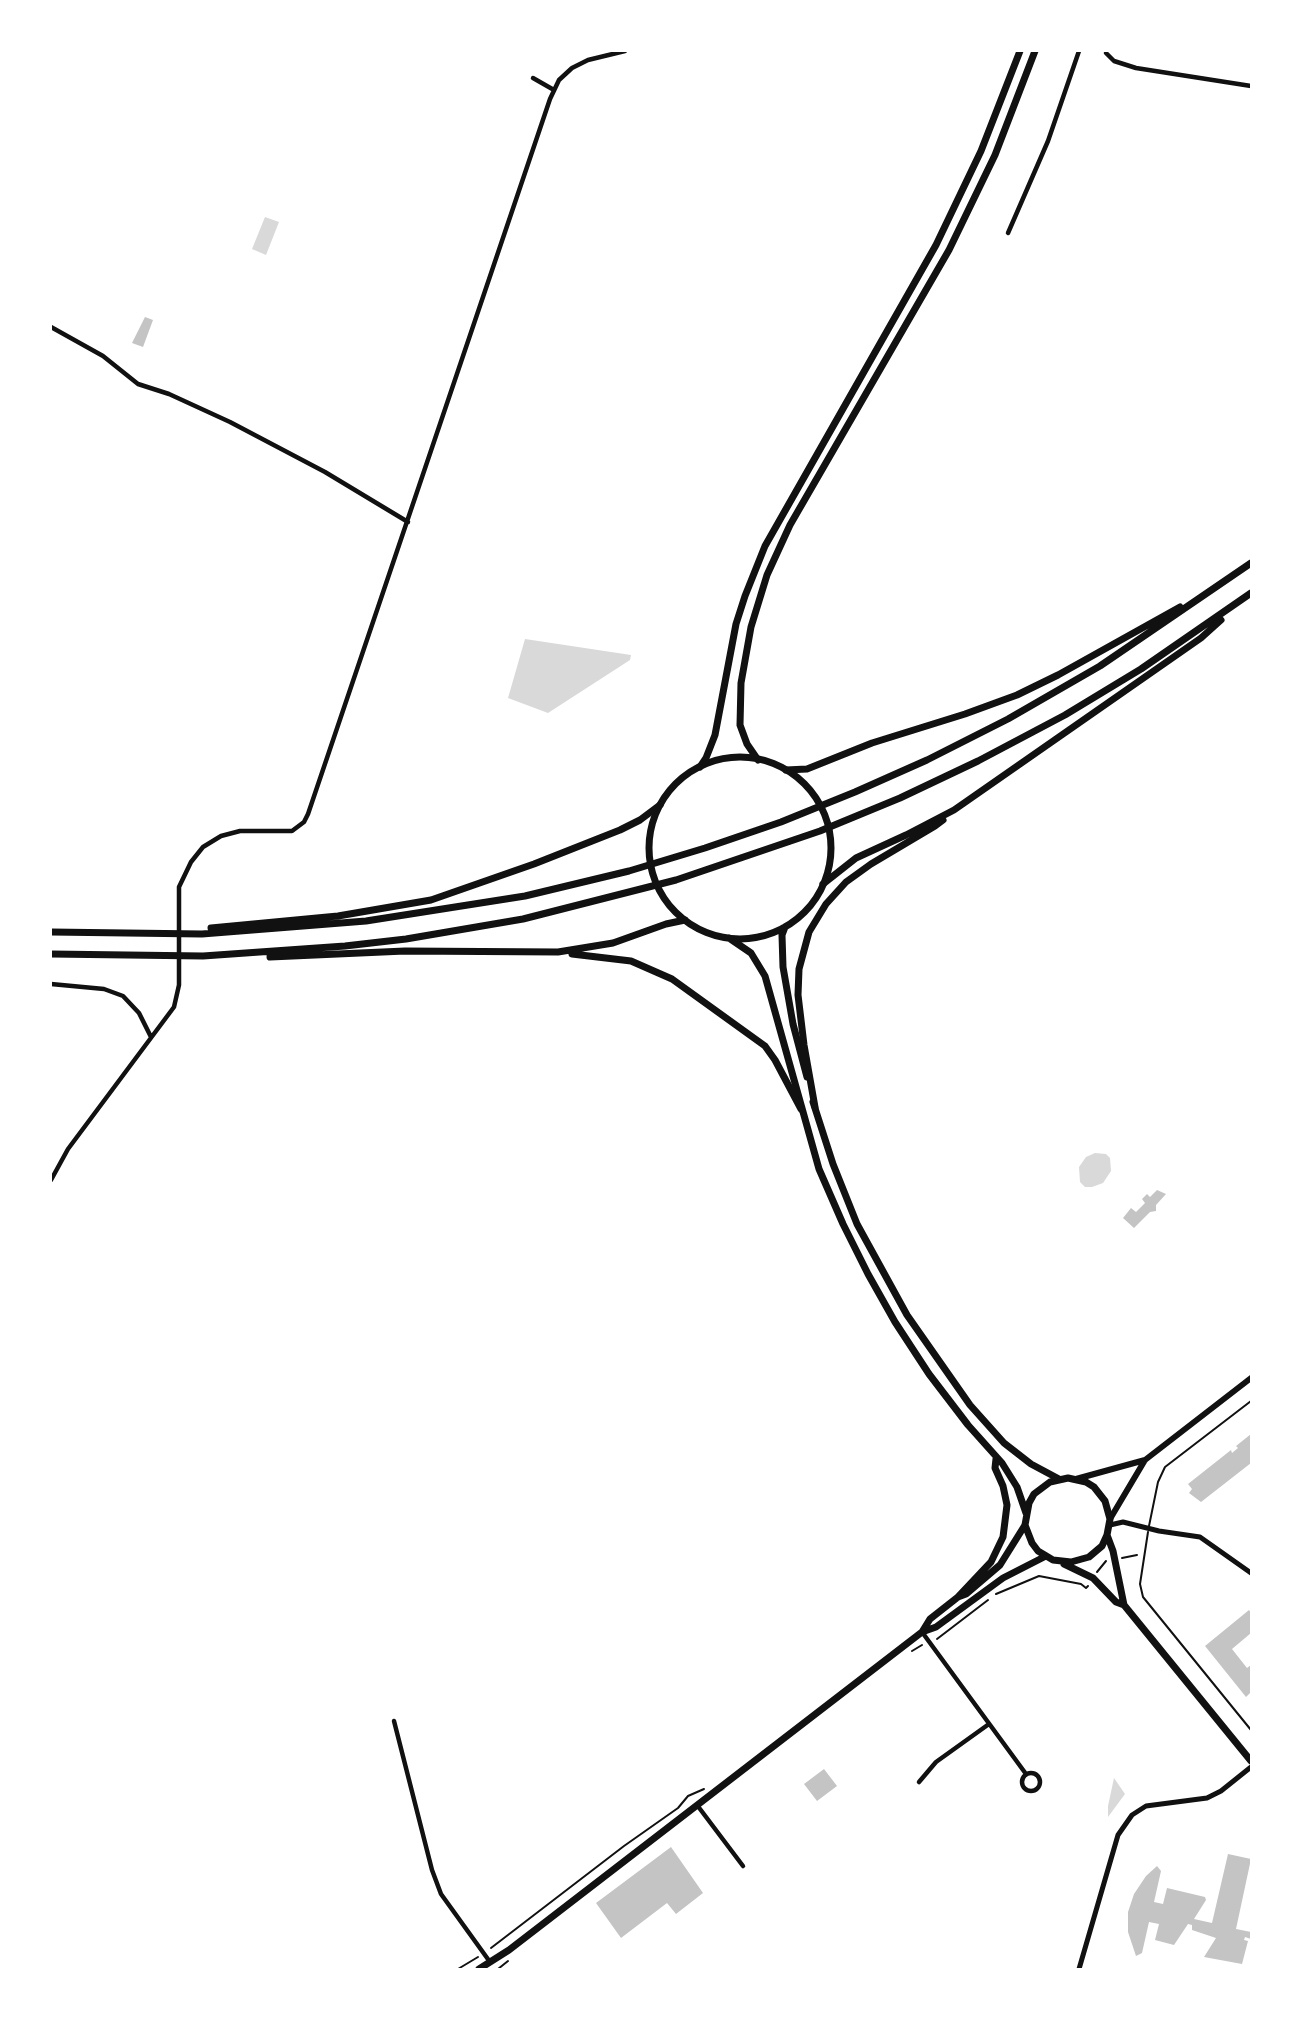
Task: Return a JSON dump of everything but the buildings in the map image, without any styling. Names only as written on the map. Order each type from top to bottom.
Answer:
[{"type":"main road","points":[[700,767],[715,735],[736,624],[765,546],[936,245],[981,151],[1020,51]]},
{"type":"main road","points":[[758,760],[747,744],[740,725],[741,683],[751,627],[767,575],[790,525],[949,250],[995,155],[1035,51]]},
{"type":"main road","points":[[51,932],[202,933],[311,927],[419,914],[538,892],[629,871],[705,848],[823,806],[968,740],[1100,666],[1251,563]]},
{"type":"main road","points":[[786,770],[807,769],[872,743],[1017,695],[1227,581]]},
{"type":"main road","points":[[815,1107],[798,995],[800,962],[809,932],[820,912],[846,882],[935,826],[1201,638],[1251,593]]},
{"type":"main road","points":[[202,956],[333,947],[477,927],[623,895],[746,858],[863,814],[1010,745],[1141,669],[1240,602]]},
{"type":"main road","points":[[155,934],[338,916],[431,900],[610,835],[640,820],[660,805],[677,783],[700,767],[734,758],[758,760],[786,770],[801,781],[815,797],[825,816],[830,837],[830,859],[823,884],[809,907],[785,927],[758,937],[729,938],[707,933],[671,908],[652,873],[650,834],[660,805]]},
{"type":"main road","points":[[823,884],[856,859],[954,810]]},
{"type":"main road","points":[[558,952],[614,943],[685,920]]},
{"type":"main road","points":[[785,927],[782,948],[786,990],[815,1107],[833,1164],[858,1224],[907,1315],[970,1405],[1004,1443],[1031,1464],[1059,1479]]},
{"type":"main road","points":[[729,938],[751,953],[765,976],[819,1170],[873,1284],[929,1374],[996,1459],[1002,1463],[1013,1480],[1026,1513]]},
{"type":"main road","points":[[51,954],[282,957],[405,951],[558,952],[631,961],[672,979],[765,1046],[801,1109]]},
{"type":"main road","points":[[1124,1605],[1116,1602],[1093,1578],[1046,1556],[1032,1543],[1025,1525],[1026,1513],[1034,1494],[1049,1482],[1076,1479],[1145,1460],[1251,1378]]},
{"type":"main road","points":[[479,1969],[922,1632],[930,1619],[958,1597],[991,1562],[1003,1538],[1007,1505],[995,1468],[996,1459]]},
{"type":"main road","points":[[1060,1562],[1081,1561],[1102,1546],[1110,1522],[1145,1460]]},
{"type":"main road","points":[[1076,1479],[1086,1482],[1100,1493],[1109,1510],[1110,1522]]},
{"type":"main road","points":[[958,1597],[966,1594],[1000,1565],[1025,1525]]},
{"type":"main road","points":[[1107,1535],[1113,1550],[1124,1605],[1251,1761]]},
{"type":"main road","points":[[922,1632],[936,1628],[1003,1577],[1046,1556]]},
{"type":"street","points":[[51,1180],[68,1149],[169,1016],[176,1001],[179,985],[179,887],[185,872],[197,855],[211,841],[229,833],[292,831],[304,822],[554,90],[566,73],[578,64],[625,51]]},
{"type":"street","points":[[1008,233],[1048,141],[1079,51]]},
{"type":"street","points":[[1106,53],[1114,61],[1136,68],[1251,86]]},
{"type":"street","points":[[533,78],[554,90]]},
{"type":"street","points":[[51,327],[103,356],[138,384],[169,394],[230,422],[325,472],[408,522]]},
{"type":"street","points":[[51,984],[104,989],[123,996],[139,1013],[151,1037]]},
{"type":"street","points":[[1110,1522],[1123,1522],[1200,1537],[1251,1573]]},
{"type":"street","points":[[922,1632],[1026,1774]]},
{"type":"street","points":[[394,1721],[432,1870],[441,1894],[490,1963]]},
{"type":"street","points":[[919,1782],[936,1762],[989,1724]]},
{"type":"street","points":[[1079,1969],[1118,1835],[1132,1815],[1146,1806],[1207,1798],[1221,1791],[1251,1767]]},
{"type":"street","points":[[1026,1774],[1036,1774],[1040,1778],[1041,1785],[1037,1791],[1031,1792],[1024,1788],[1022,1780],[1026,1774]]},
{"type":"street","points":[[696,1804],[743,1866]]},
{"type":"lane","points":[[1251,1401],[1165,1467],[1158,1482],[1140,1584],[1143,1597],[1251,1730]]},
{"type":"path","points":[[1121,1558],[1139,1554]]},
{"type":"path","points":[[1096,1574],[1108,1560]]},
{"type":"path","points":[[906,1655],[939,1638],[996,1594],[1030,1579],[1039,1576],[1081,1584],[1086,1588]]},
{"type":"path","points":[[458,1969],[484,1954],[613,1854],[678,1808],[688,1796],[711,1785],[715,1789]]},
{"type":"shaded area","points":[[265,217],[279,222],[266,255],[252,249]]},
{"type":"shaded area","points":[[525,639],[631,655],[630,660],[548,713],[508,698]]},
{"type":"shaded area","points":[[1095,1153],[1106,1154],[1110,1158],[1111,1171],[1103,1183],[1085,1187],[1080,1182],[1079,1167],[1086,1157]]},
{"type":"shaded area","points":[[1114,1778],[1125,1794],[1108,1817],[1108,1806]]}]
